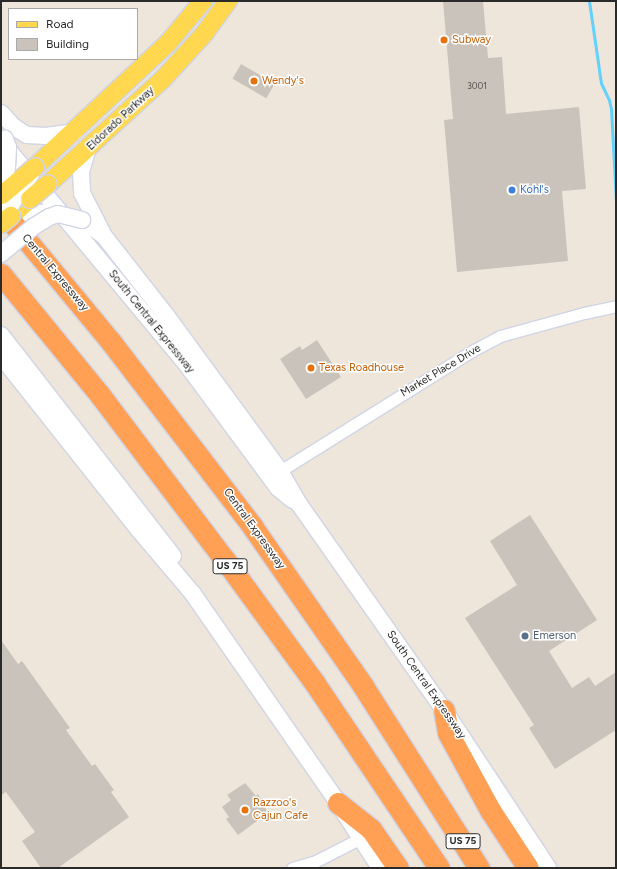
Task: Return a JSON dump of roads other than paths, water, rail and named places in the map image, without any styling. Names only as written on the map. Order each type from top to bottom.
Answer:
[{"type":"highway","name":"Central Expressway","points":[[3,210],[135,372],[252,526],[380,712],[479,868]]},
{"type":"highway","name":"US 75","points":[[1,274],[100,395],[226,560],[314,682],[439,868]]},
{"type":"highway","points":[[444,710],[448,734],[490,810],[528,868]]},
{"type":"highway","points":[[338,803],[370,829],[398,868]]},
{"type":"main road","points":[[162,80],[170,61],[208,15],[210,8],[204,1]]},
{"type":"main road","name":"Eldorado Parkway","points":[[3,210],[35,168],[168,43],[204,1]]},
{"type":"main road","name":"Eldorado Parkway","points":[[3,210],[30,199],[87,151],[162,80],[222,5]]},
{"type":"main road","points":[[1,113],[14,127],[27,134],[46,136],[74,132]]},
{"type":"main road","points":[[3,134],[8,147],[3,210],[58,214],[82,220],[104,236]]},
{"type":"main road","points":[[1,159],[3,134]]},
{"type":"main road","name":"South Central Expressway","points":[[3,134],[190,369],[278,488],[299,504]]},
{"type":"main road","points":[[87,151],[81,172],[82,193],[104,236]]},
{"type":"main road","points":[[1,254],[42,220],[58,214]]},
{"type":"main road","name":"South Central Expressway","points":[[104,236],[166,315],[280,471],[299,504],[444,710],[548,868]]},
{"type":"main road","points":[[1,335],[145,517],[187,575],[193,594]]},
{"type":"main road","points":[[1,356],[138,530],[193,594],[338,803],[380,868]]},
{"type":"street","name":"Market Place Drive","points":[[280,471],[474,350],[500,336],[616,306]]},
{"type":"street","points":[[292,868],[316,861],[361,838]]},
{"type":"waterway","points":[[589,1],[601,83],[609,100],[611,109],[616,200]]},
{"type":"place","name":"Subway","points":[[444,40]]},
{"type":"place","name":"Wendy's","points":[[254,81]]},
{"type":"place","name":"Kohl's","points":[[512,190]]},
{"type":"place","name":"Texas Roadhouse","points":[[311,368]]},
{"type":"place","name":"Emerson","points":[[525,636]]},
{"type":"place","name":"Razzoo's Cajun Cafe","points":[[245,810]]}]
